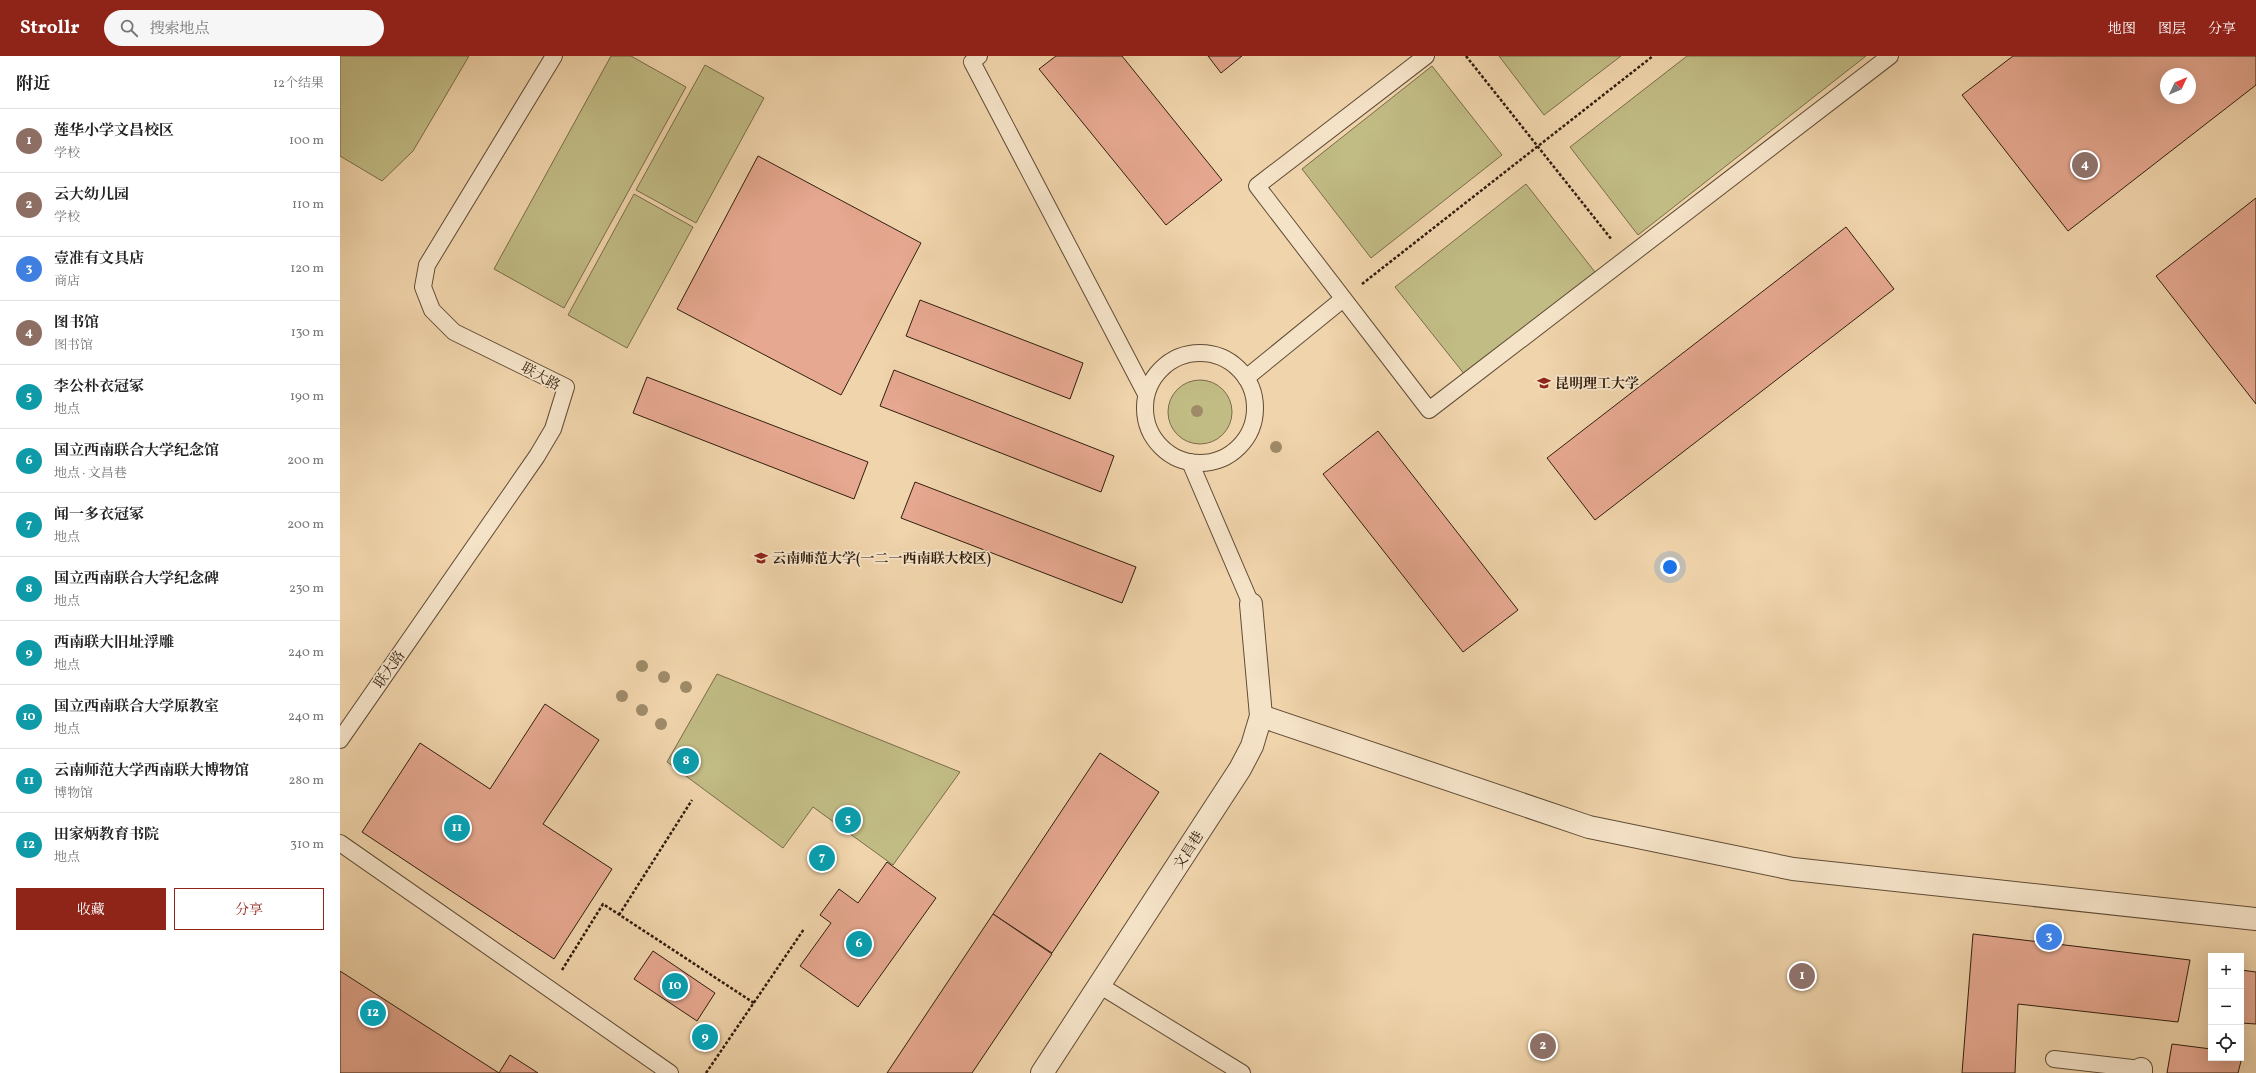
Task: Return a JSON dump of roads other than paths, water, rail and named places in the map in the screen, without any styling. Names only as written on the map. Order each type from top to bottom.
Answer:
[{"type":"street","name":"文昌巷","points":[[1042,1073],[1240,770],[1252,746],[1261,716],[1251,604]]},
{"type":"street","points":[[1261,716],[1589,827],[1793,870],[2256,919]]},
{"type":"lane","name":"联大路","points":[[340,740],[537,456],[553,429],[566,387],[454,332],[432,310],[422,287],[427,265],[554,56]]},
{"type":"lane","points":[[979,56],[972,62],[1146,394]]},
{"type":"lane","points":[[1426,56],[1257,186],[1429,410],[1890,56]]},
{"type":"lane","points":[[1246,378],[1343,299]]},
{"type":"lane","points":[[1199,352],[1217,355],[1234,364],[1246,378],[1253,394],[1255,413],[1250,430],[1240,446],[1226,457],[1208,462],[1190,462],[1173,456],[1159,445],[1147,424],[1144,412],[1146,394],[1153,378],[1165,364],[1181,355],[1199,352]]},
{"type":"lane","points":[[1190,462],[1251,604]]},
{"type":"lane","points":[[340,843],[670,1073]]},
{"type":"lane","points":[[1099,985],[1242,1073]]},
{"type":"lane","points":[[2054,1059],[2141,1071]]},
{"type":"place","name":"图书馆","points":[[2085,165]]},
{"type":"place","name":"昆明理工大学","points":[[1544,383]]},
{"type":"place","name":"云南师范大学(一二一西南联大校区)","points":[[761,558]]},
{"type":"place","name":"国立西南联合大学纪念碑","points":[[686,761]]},
{"type":"place","name":"李公朴衣冠冢","points":[[848,820]]},
{"type":"place","name":"云南师范大学西南联大博物馆","points":[[457,828]]},
{"type":"place","name":"闻一多衣冠冢","points":[[822,858]]},
{"type":"place","name":"壹准有文具店","points":[[2049,937]]},
{"type":"place","name":"国立西南联合大学纪念馆","points":[[859,944]]},
{"type":"place","name":"莲华小学文昌校区","points":[[1802,976]]},
{"type":"place","name":"国立西南联合大学原教室","points":[[675,986]]},
{"type":"place","name":"田家炳教育书院","points":[[373,1013]]},
{"type":"place","name":"西南联大旧址浮雕","points":[[705,1037]]},
{"type":"place","name":"云大幼儿园","points":[[1543,1046]]}]
